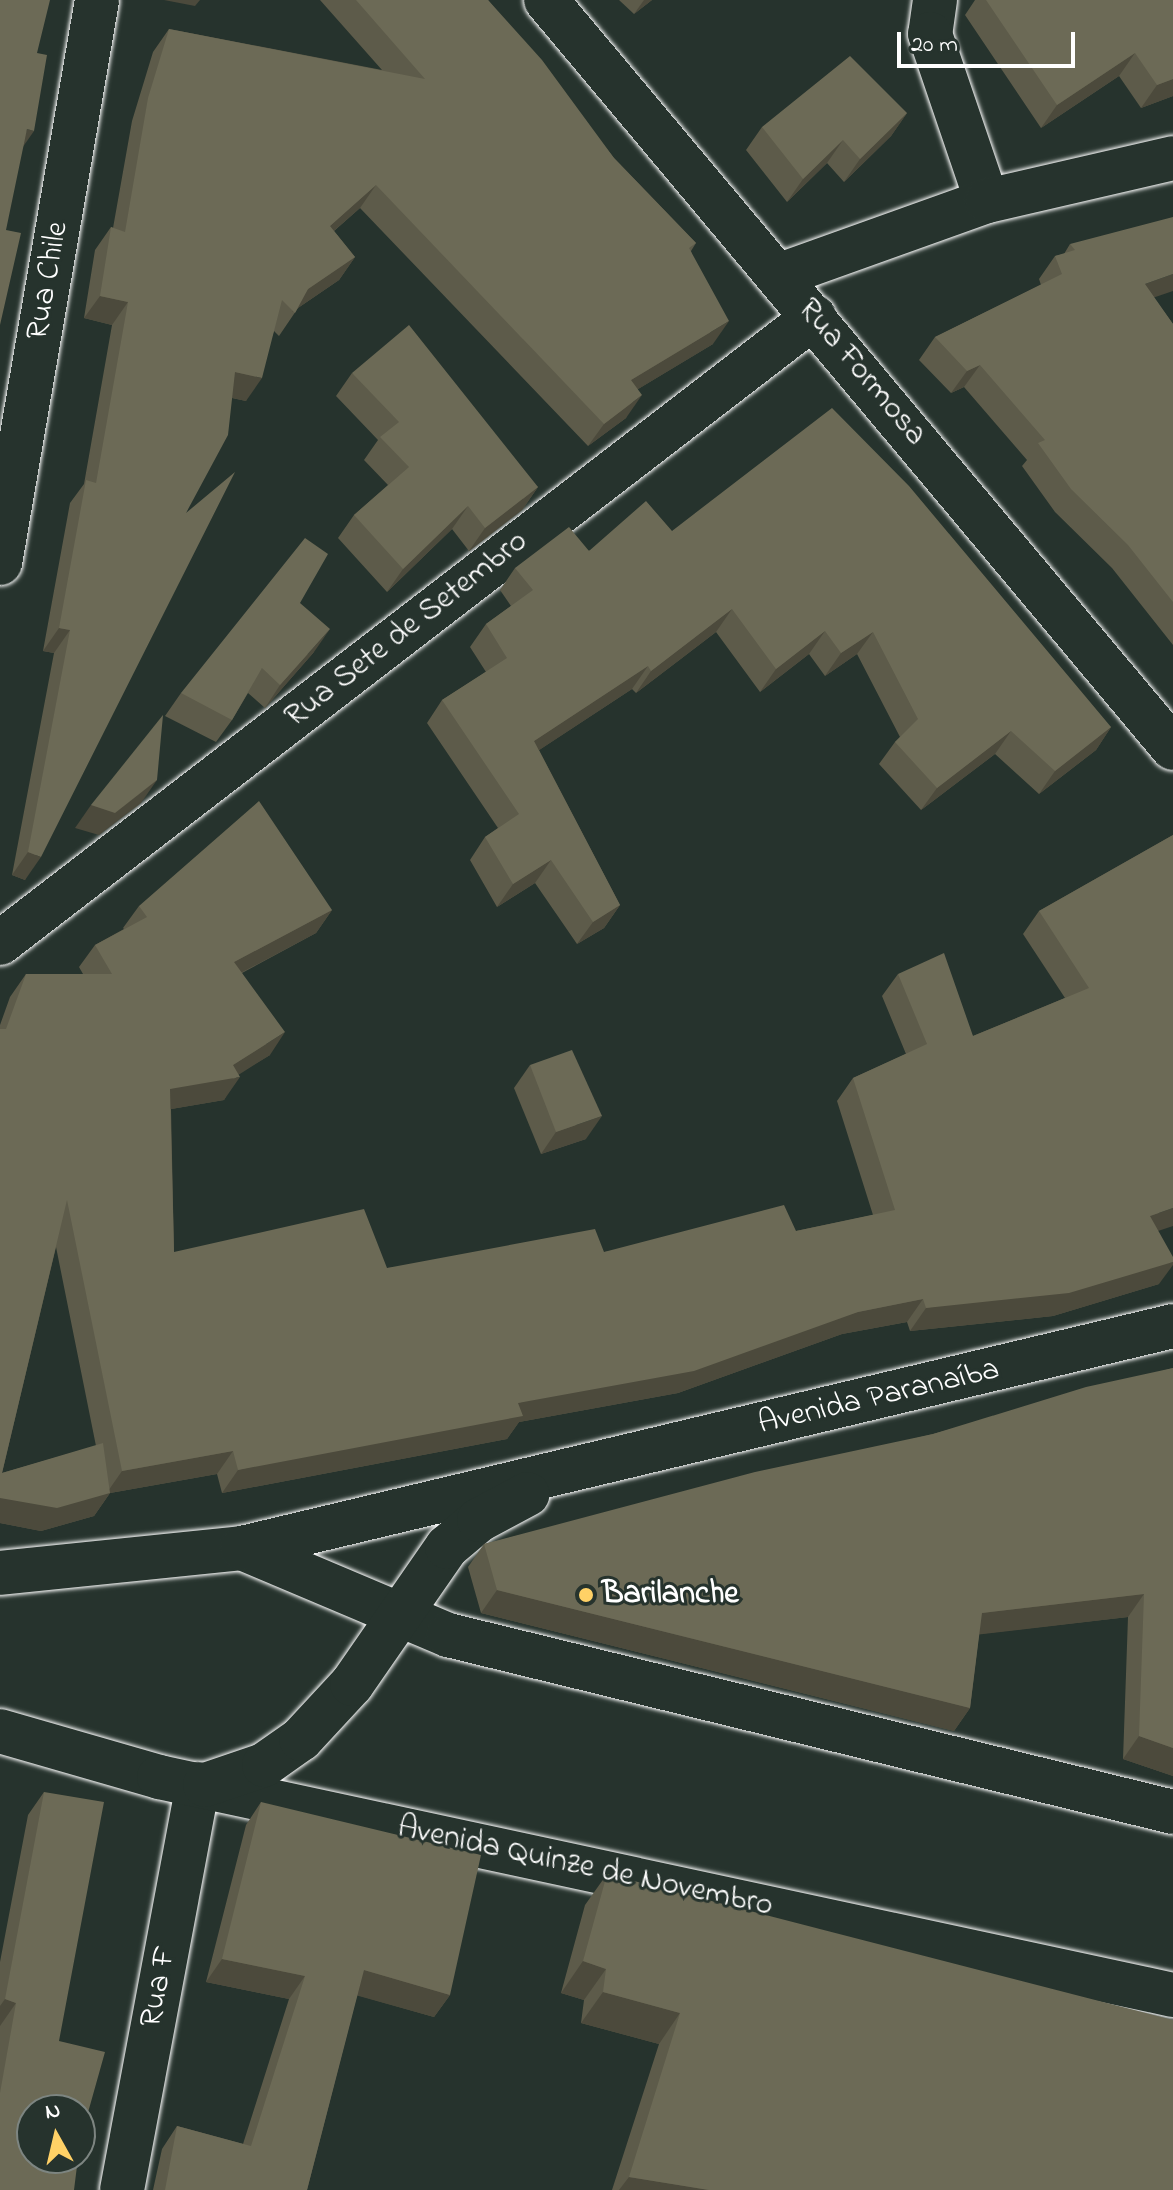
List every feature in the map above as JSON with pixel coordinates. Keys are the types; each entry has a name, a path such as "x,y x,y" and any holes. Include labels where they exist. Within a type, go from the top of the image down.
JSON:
{"street":[{"name":"Rua Chile","path":"0,563 97,0"},
{"name":"Rua Formosa","path":"546,0 780,275 1173,748"},
{"path":"935,0 930,34 987,201"},
{"path":"780,275 987,201 1173,158"},
{"name":"Rua Sete de Setembro","path":"0,943 814,317"},
{"name":"Avenida Paranaíba","path":"583,1465 1173,1326"},
{"path":"0,1573 242,1548 583,1465"},
{"path":"201,1784 264,1765 301,1739 398,1619 447,1547 479,1520 583,1465"},
{"path":"242,1548 398,1619 1173,1812"},
{"name":"Avenida Quinze de Novembro","path":"0,1731 201,1784 1173,1995"},
{"name":"Rua F","path":"122,2190 201,1784"}],"building":[{"path":"0,0 50,0 37,53 47,55 34,131 27,129 6,230 21,233 0,325"},
{"path":"356,0 488,0 542,60 614,158 696,243 689,248 729,321 631,380 642,395 604,424 376,185 330,226 355,257 308,289 295,313 282,300 262,378 235,372 228,435 186,513 235,472 41,857 28,852 70,630 59,628 86,480 96,483 128,302 100,296 111,227 125,232 148,98 169,29 425,79"},
{"path":"986,0 1173,0 1173,79 1157,85 1135,53 1057,105"},
{"path":"850,56 907,113 860,159 843,140 803,179 762,127"},
{"path":"1173,217 1173,274 1145,284 1173,324 1173,602 1128,545 1071,489 1038,443 1045,440 980,365 967,371 935,337 1062,274 1055,256 1075,250 1070,244"},
{"path":"409,325 538,487 485,528 468,506 403,569 354,515 409,467 380,437 399,422 352,373"},
{"path":"832,408 909,486 1111,727 1055,771 1011,731 937,788 895,742 918,719 873,632 841,653 825,631 776,669 732,609 651,671 648,666 534,741 620,905 593,922 551,860 513,884 485,837 519,814 442,700 507,658 486,624 533,590 515,568 569,527 589,551 646,501 672,531"},
{"path":"305,538 328,554 300,603 330,629 280,685 262,668 232,720 181,693"},
{"path":"163,715 157,780 115,813 91,805"},
{"path":"259,801 332,910 234,962 285,1032 233,1065 240,1077 170,1089 174,1252 364,1209 387,1268 595,1229 604,1252 784,1205 796,1231 895,1210 853,1078 927,1044 898,974 944,953 973,1036 1089,988 1039,911 1173,835 1173,1208 1150,1216 1173,1262 1069,1293 926,1308 923,1299 858,1312 694,1371 518,1403 523,1416 238,1470 233,1451 122,1471 67,1200 2,1473 103,1443 110,1493 57,1508 0,1498 0,1029 6,1029 26,974 112,974 95,945 147,917 139,906"},
{"path":"572,1050 602,1116 556,1132 530,1065"},
{"path":"1173,1368 1173,1748 1139,1736 1144,1594 982,1613 970,1708 497,1590 484,1544 755,1472 933,1434 1086,1387"},
{"path":"44,1792 104,1802 59,2041 105,2052 93,2094 16,2094 16,2174 76,2174 74,2190 0,2190 0,2093 16,2003 5,1999"},
{"path":"261,1802 481,1855 450,1995 364,1970 307,2190 165,2190 177,2126 251,2146 305,1976 222,1959"},
{"path":"607,1874 1173,2020 1173,2190 709,2190 629,2177 680,2013 603,1992 606,1969 583,1961"}],"place":[{"name":"Barilanche","path":"586,1595"}]}
